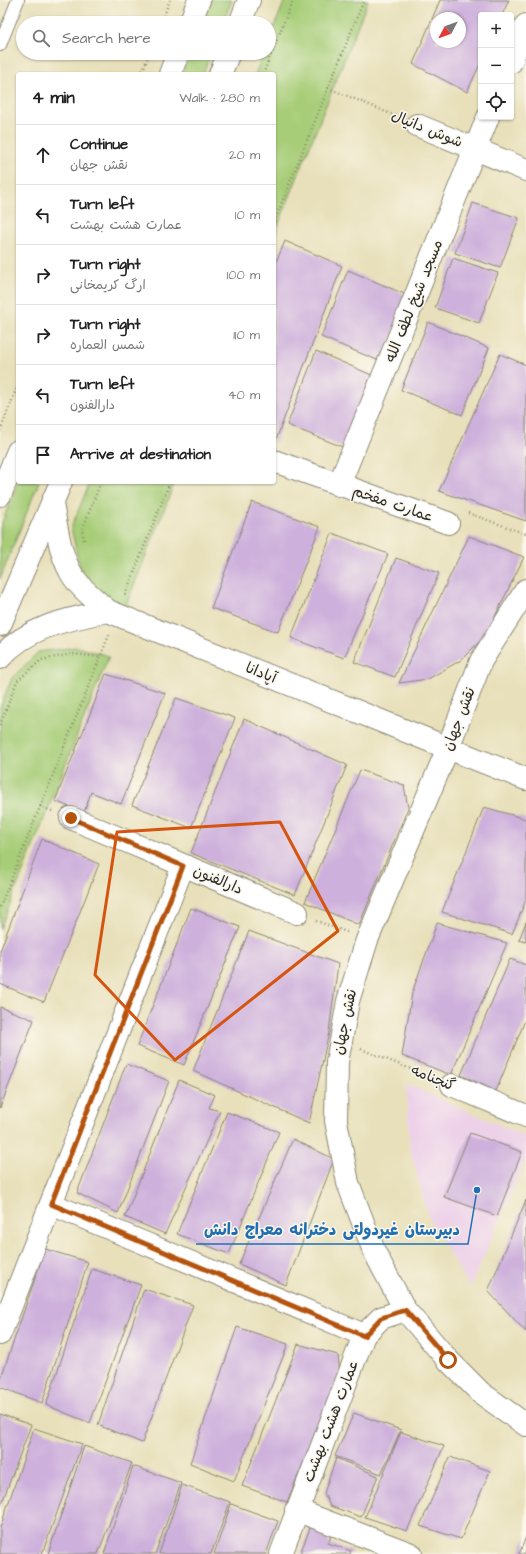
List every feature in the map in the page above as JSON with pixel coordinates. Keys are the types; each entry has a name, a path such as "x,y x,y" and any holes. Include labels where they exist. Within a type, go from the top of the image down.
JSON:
{"street":[{"path":"193,16 199,0"},
{"path":"243,16 249,0"},
{"path":"514,55 526,26"},
{"path":"171,72 175,60"},
{"path":"221,72 225,60"},
{"name":"مسجد شیخ لطف الله","path":"339,485 487,120"},
{"name":"شوش دانیال","path":"417,125 526,170"},
{"path":"0,495 16,456"},
{"name":"عمارت مفخم","path":"276,462 448,524"},
{"path":"0,625 60,484"},
{"path":"52,504 62,550 70,571 83,589 113,613"},
{"name":"نقش جهان","path":"526,590 481,661 448,748 367,940 348,1001 340,1041 337,1062 336,1121 348,1182 374,1251 405,1310 448,1360 481,1393 526,1425"},
{"path":"0,658 8,649 38,629 72,618 113,613"},
{"name":"آپادانا","path":"113,613 526,779"},
{"name":"دارالفنون","path":"71,818 297,914"},
{"path":"0,1334 183,866"},
{"name":"گنجنامه","path":"452,1085 526,1116"},
{"path":"51,1204 364,1336"},
{"name":"عمارت هشت بهشت","path":"281,1554 296,1510 364,1336 381,1318 405,1310"},
{"path":"296,1510 411,1554"}],"lane":[{"path":"0,45 18,0"}],"path":[{"path":"164,16 170,0"},
{"path":"276,42 293,0"},
{"path":"276,217 364,0"},
{"path":"142,72 147,60"},
{"path":"264,72 269,60"},
{"name":"شوش دانیال","path":"328,88 417,125"},
{"path":"0,430 16,390"},
{"path":"85,544 82,530 100,484"},
{"path":"0,907 100,657 113,613 169,484"},
{"name":"عمارت مفخم","path":"448,524 455,508 526,534"},
{"path":"0,725 18,681 41,660 72,654 100,657"},
{"path":"297,914 367,940"},
{"name":"گنجنامه","path":"340,1041 452,1085"}],"highlighted area":[{"path":"280,822 338,931 175,1060 95,975 117,832"}],"shaded area":[{"path":"406,1084 526,1137 526,1159 470,1288 430,1221 410,1149"}],"green space":[{"path":"211,0 232,0 226,16 205,16"},
{"path":"285,0 368,0 276,231 276,72 256,72 261,60 276,60 276,22"},
{"path":"187,60 208,60 204,72 182,72"},
{"path":"17,484 38,484 0,579 0,528"},
{"path":"89,484 174,484 125,608 99,596 80,567 71,528"},
{"path":"77,647 109,656 0,929 0,707 12,678 38,652"}],"building":[{"path":"440,0 509,0 503,12 478,12 478,68 467,92 413,64 430,24 430,48 466,48 466,12 435,12"},
{"path":"473,203 519,218 500,268 455,253"},
{"path":"285,241 342,266 276,440 276,262"},
{"path":"453,258 498,273 479,323 435,308"},
{"path":"348,270 409,296 382,362 321,337"},
{"path":"428,322 489,348 462,415 401,390"},
{"path":"316,351 374,376 348,449 287,425"},
{"path":"500,354 526,365 526,521 439,491"},
{"path":"252,502 320,527 278,632 211,608"},
{"path":"332,533 388,554 344,658 291,638"},
{"path":"469,536 524,557 486,635 461,660 428,679 399,683"},
{"path":"396,558 439,573 395,677 354,662"},
{"path":"106,674 165,693 121,804 91,792 84,813 55,801"},
{"path":"176,698 235,718 191,828 132,805"},
{"path":"244,719 347,765 295,895 191,853"},
{"path":"360,770 404,785 408,808 359,925 305,902"},
{"path":"484,807 526,819 526,900 512,934 442,912"},
{"path":"42,839 99,864 44,1002 0,984 0,951"},
{"path":"191,908 240,927 184,1065 137,1046"},
{"path":"526,922 526,942 519,940"},
{"path":"437,923 507,943 451,1075 402,1056 412,993"},
{"path":"249,931 338,964 329,1032 309,1123 193,1071"},
{"path":"510,959 526,965 526,1018 496,1091 461,1075"},
{"path":"0,1007 34,1020 0,1108"},
{"path":"126,1064 169,1081 118,1213 77,1193"},
{"path":"179,1080 215,1095 209,1108 220,1111 165,1234 125,1217"},
{"path":"227,1112 279,1132 229,1254 177,1234"},
{"path":"470,1133 522,1152 497,1216 444,1197"},
{"path":"293,1139 334,1159 286,1285 239,1264"},
{"path":"526,1200 526,1332 488,1291"},
{"path":"45,1249 88,1262 42,1403 0,1387 0,1381"},
{"path":"92,1269 141,1285 90,1423 46,1405"},
{"path":"144,1289 193,1305 142,1443 98,1425"},
{"path":"237,1327 288,1344 234,1481 190,1463"},
{"path":"298,1344 338,1355 340,1375 287,1502 242,1486"},
{"path":"354,1413 401,1430 381,1474 335,1456"},
{"path":"0,1414 31,1425 0,1508"},
{"path":"34,1428 82,1444 42,1554 0,1554 0,1528"},
{"path":"401,1432 444,1446 407,1531 365,1517"},
{"path":"84,1446 132,1463 98,1554 48,1554"},
{"path":"450,1457 490,1471 461,1539 420,1526"},
{"path":"336,1458 378,1476 361,1517 330,1506 324,1493"},
{"path":"133,1466 181,1483 155,1554 104,1554"},
{"path":"182,1485 230,1502 211,1554 159,1554"},
{"path":"231,1504 278,1521 266,1554 214,1554"},
{"path":"312,1523 334,1530 328,1543 351,1551 350,1554 300,1554"},
{"path":"526,1537 526,1554 519,1554"}],"place":[{"name":"دبیرستان غیردولتی دخترانه معراج دانش","path":"477,1190"}],"route":[{"path":"71,818 183,866 51,1204 364,1336 381,1318 405,1310 448,1360"}]}
